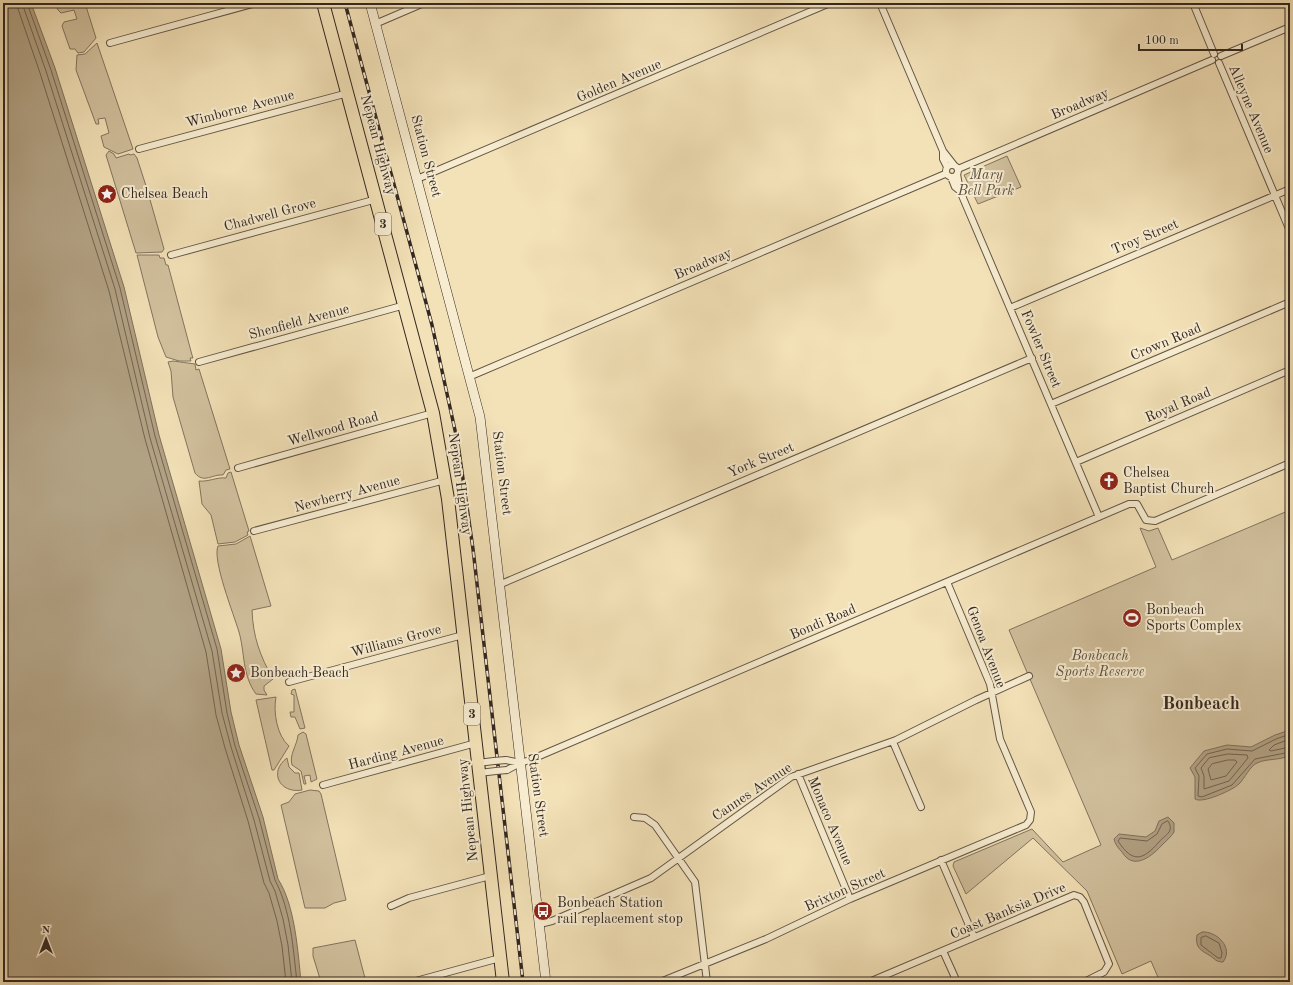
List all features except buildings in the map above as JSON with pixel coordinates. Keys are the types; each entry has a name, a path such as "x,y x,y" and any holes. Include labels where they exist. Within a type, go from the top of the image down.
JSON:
{"highway":[{"name":"Nepean Highway","path":"324,3 433,413 445,480 503,982"}],"street":[{"path":"110,43 256,3"},
{"name":"Station Street","path":"370,3 471,376 485,447 546,982"},
{"path":"376,24 424,3"},
{"name":"Golden Avenue","path":"417,179 830,3"},
{"name":"Fowler Street","path":"880,3 943,150 957,169 960,192"},
{"name":"Alleyne Avenue","path":"1193,3 1214,54"},
{"path":"1221,56 1290,27"},
{"path":"1218,53 1221,56 1222,60 1218,63 1212,60 1212,56 1214,54 1218,53"},
{"name":"Broadway","path":"957,169 1212,60"},
{"name":"Alleyne Avenue","path":"1218,63 1290,231"},
{"name":"Wimborne Avenue","path":"139,149 348,93"},
{"name":"Fowler Street","path":"943,150 943,159 948,173 960,192 1099,517"},
{"path":"948,173 957,169"},
{"path":"948,173 957,169"},
{"name":"Broadway","path":"471,376 948,173"},
{"name":"Troy Street","path":"1010,308 1290,188"},
{"name":"Chadwell Grove","path":"171,255 377,199"},
{"name":"Crown Road","path":"1051,404 1290,302"},
{"name":"Shenfield Avenue","path":"199,362 405,305"},
{"name":"York Street","path":"501,584 1032,358"},
{"name":"Royal Road","path":"1076,462 1290,370"},
{"name":"Wellwood Road","path":"238,468 433,413"},
{"name":"Bondi Road","path":"478,768 494,761 506,760 520,762 530,760 1129,504 1136,504 1144,518 1149,521 1159,519 1290,463"},
{"name":"Newberry Avenue","path":"254,531 445,480"},
{"name":"Genoa Avenue","path":"947,582 987,676 992,692 1000,739 1031,812"},
{"name":"Williams Grove","path":"289,682 464,635"},
{"name":"Cannes Avenue","path":"540,924 552,921 649,879 782,783 798,774 892,742 992,692 1029,676"},
{"path":"892,742 921,806"},
{"name":"Harding Avenue","path":"323,785 476,743"},
{"name":"Bondi Road","path":"478,768 496,771 507,770 520,762"},
{"name":"Monaco Avenue","path":"798,774 850,899"},
{"name":"Brixton Street","path":"660,982 766,939 850,899 1026,825 1030,820 1031,812"},
{"path":"634,817 645,818 654,824 696,884 707,982"},
{"path":"941,860 974,937"},
{"path":"391,906 409,898 490,876"},
{"name":"Coast Banksia Drive","path":"869,982 1069,896 1077,896 1084,902 1109,964 1104,972 1084,982"},
{"path":"943,950 957,982"},
{"path":"412,982 430,980 500,958"}],"green space":[{"path":"55,3 85,3 96,38 84,52 78,53 75,49 70,49 62,26 64,22 77,19 74,10 61,13"},
{"path":"97,43 133,149 118,154 104,147 101,136 109,133 105,118 98,119 99,124 96,124 76,70 77,55 85,54"},
{"path":"109,151 114,154 116,158 134,154 137,158 164,249 162,252 136,253 106,155"},
{"name":"Mary Bell Park","path":"1007,156 1021,187 978,204 964,175"},
{"path":"137,255 159,255 160,258 164,258 166,265 168,265 193,358 190,358 191,361 179,361 166,357 158,337"},
{"path":"173,361 195,364 196,370 199,369 230,469 226,470 223,475 202,478 195,473 173,397 171,371 168,362"},
{"path":"231,472 249,531 247,532 248,535 235,542 218,544 211,515 202,504 199,481 226,478 228,473"},
{"name":"Bonbeach Sports Reserve","path":"1290,510 1290,982 1160,982 1151,961 1122,974 1087,891 1033,838 966,894 953,866 954,862 1032,829 1063,862 1101,845 1009,630 1156,567 1140,528 1149,531 1158,528 1172,560"},
{"path":"250,536 271,606 252,610 258,646 273,679 264,686 264,690 267,695 256,694 248,679 239,632 218,563 218,546 236,544"},
{"path":"295,689 305,728 300,729 295,717 291,717 290,712 294,712 294,695 291,694 292,690"},
{"path":"276,697 275,710 277,723 281,736 289,746 274,770 272,770 256,700"},
{"path":"303,732 306,734 317,779 311,782 310,775 304,776 306,784 304,784 301,771 292,765 291,761 298,735"},
{"path":"287,758 289,767 295,773 299,773 302,790 288,789 279,781 278,769"},
{"path":"310,790 319,791 321,794 346,900 334,903 325,908 305,908 281,805 289,802 295,794"},
{"path":"355,940 366,982 321,982 313,956 313,948"}],"water":[{"path":"3,3 31,3 55,68 124,287 159,435 221,649 231,712 239,745 263,817 278,879 284,890 292,915 297,943 301,982 3,982"},
{"path":"1290,730 1290,755 1257,763 1239,784 1231,790 1204,800 1195,799 1195,777 1190,768 1204,751 1227,745 1251,747 1275,735"},
{"path":"1168,817 1174,823 1174,832 1149,857 1143,860 1132,861 1127,858 1116,844 1114,839 1119,834 1146,837 1155,831 1159,821"},
{"path":"1202,932 1213,934 1222,941 1226,951 1226,957 1223,962 1216,960 1199,948 1197,935"}],"railway":[{"path":"345,3 432,325 458,444 473,549 523,982"}],"place":[{"name":"Chelsea Beach","path":"107,194"},
{"name":"Chelsea Baptist Church","path":"1109,481"},
{"name":"Bonbeach Sports Complex","path":"1132,618"},
{"name":"Bonbeach Beach","path":"236,673"},
{"name":"Bonbeach Station rail replacement stop","path":"543,911"}],"district":[{"name":"Bonbeach","path":"1201,704"}]}
